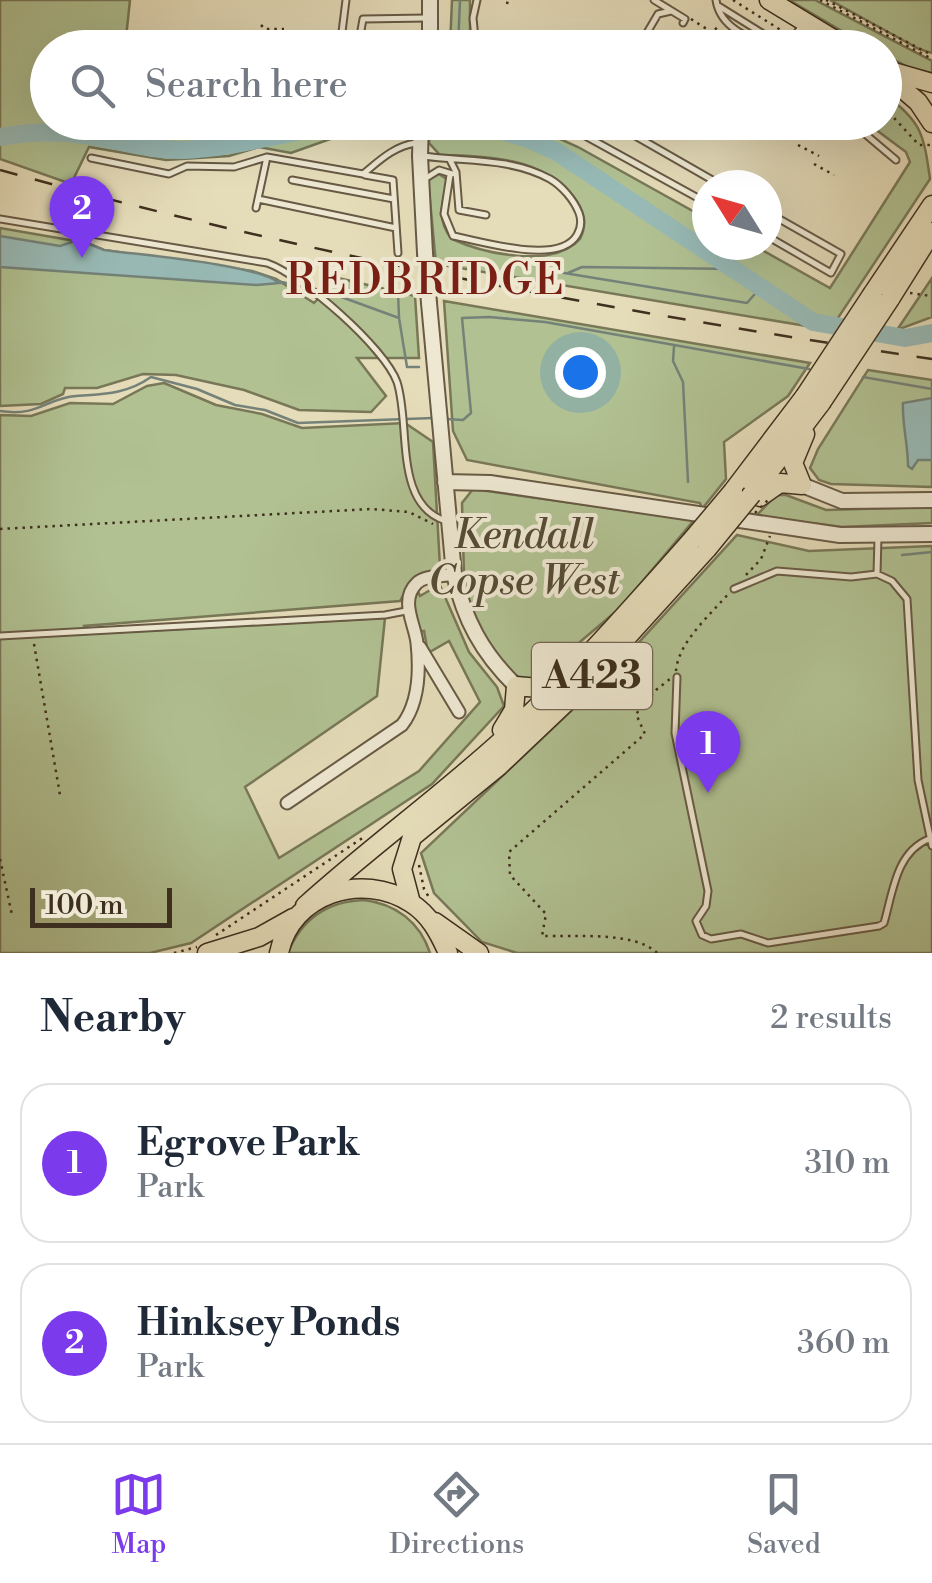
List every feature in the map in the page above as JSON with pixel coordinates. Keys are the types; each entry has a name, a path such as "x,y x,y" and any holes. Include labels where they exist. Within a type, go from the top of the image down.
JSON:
{"main road":[{"path":"769,0 812,30"},
{"path":"902,76 932,83"},
{"path":"902,87 918,102 932,124"},
{"name":"A423","path":"882,296 929,209 932,194"},
{"name":"A423","path":"299,912 477,762 699,545 726,526 756,495 813,399 882,296 932,232"},
{"path":"756,495 780,483 802,485 793,463 813,399"},
{"name":"A423","path":"422,906 402,869 406,850 419,829 498,766 578,692 699,545 733,491 813,399"},
{"path":"477,762 510,720 516,686 539,688 586,657"},
{"path":"436,818 415,848 413,876 449,944"},
{"path":"206,953 258,937 345,890 368,888 384,890 422,906 449,944 479,953"},
{"path":"279,953 299,912"}],"street":[{"path":"430,0 430,30"},
{"path":"420,140 425,254 454,574 468,624 485,652 516,686"},
{"path":"444,482 490,483 840,535 932,534"},
{"path":"802,485 842,501 932,500"},
{"path":"454,574 426,578 416,584 410,593 408,610 417,641 459,712"},
{"path":"287,803 402,725 416,696 417,641"}],"lane":[{"path":"342,30 346,0"},
{"path":"474,30 477,0"},
{"path":"654,0 684,21"},
{"path":"716,2 722,20 738,30"},
{"path":"716,2 759,30"},
{"path":"649,30 658,14 671,10"},
{"path":"360,30 362,19 430,18"},
{"path":"798,30 804,21"},
{"path":"363,174 402,146 417,140"},
{"path":"421,140 450,160 504,163 550,179 566,192 579,214 579,232 574,240 550,252 453,236 444,214 453,173"},
{"path":"593,140 692,195"},
{"path":"642,140 695,170"},
{"path":"872,140 896,160"},
{"path":"256,208 266,157"},
{"path":"91,158 169,174 187,166 234,167 266,157 393,180 398,253"},
{"path":"450,160 460,210 486,215"},
{"path":"421,184 431,172 453,173"},
{"path":"292,180 394,199"},
{"path":"258,200 396,228"},
{"path":"0,219 282,268 312,289 376,349 398,384 411,476 420,504 428,513 449,523"},
{"path":"782,221 841,254 830,273 782,245"},
{"path":"878,536 878,574"},
{"path":"677,676 676,732 708,891 706,906 696,921 702,936 711,939 741,934 768,943 884,923 895,877 916,845 931,843 918,780 907,599 892,581 878,574 777,571 734,589"},
{"path":"0,636 385,615 408,610"}],"path":[{"path":"733,0 780,30"},
{"path":"820,0 879,30"},
{"path":"826,0 882,30"},
{"path":"684,21 690,18 709,30"},
{"path":"716,30 722,20"},
{"path":"261,25 266,29 284,29"},
{"path":"902,41 932,57"},
{"path":"902,42 932,57"},
{"path":"902,127 919,145 932,146"},
{"path":"798,145 819,156"},
{"path":"814,164 834,175"},
{"path":"910,293 932,296"},
{"path":"0,529 371,509 399,510 426,523 449,523"},
{"path":"657,953 626,939 542,936 546,914 510,875 509,852 645,734 636,714 656,690 677,676 676,663 693,634 762,559 774,525"},
{"path":"36,634 34,642 60,795"},
{"path":"247,914 367,835"},
{"path":"421,852 422,906"},
{"path":"0,858 12,916"}],"green space":[{"path":"0,0 130,0 127,30 30,30 30,140 327,140 291,153 259,147 229,156 166,160 89,147 71,184 0,159"},
{"path":"452,0 470,0 470,30 451,30"},
{"path":"789,0 815,0 873,30 840,30"},
{"path":"830,0 932,0 932,53 902,40 902,30 884,30"},
{"path":"902,45 932,61 932,74 902,64"},
{"path":"902,109 919,131 930,179 830,330 436,264 428,179 439,174 448,180 442,203 447,232 452,239 482,250 518,256 553,254 580,239 584,217 573,196 545,173 512,161 440,155 429,140 563,140 692,211 692,260 780,260 830,288 910,162 906,152 890,140 902,140"},
{"path":"0,228 75,241 80,247 87,243 104,250 252,271 276,279 314,303 338,278 415,296 419,358 357,358 386,396 371,412 299,410 244,390 176,375 143,374 97,388 65,388 63,394 41,404 0,406"},
{"path":"932,278 932,317 897,330"},
{"path":"444,301 810,363 788,396 724,442 726,479 702,509 700,503 467,460 453,431"},
{"path":"868,370 932,380 932,487 831,484 819,480 810,468"},
{"path":"164,383 216,405 262,414 302,428 405,423 433,442 440,567 412,580 400,601 84,626 86,634 385,618 377,696 245,787 279,858 419,771 480,702 449,641 428,653 424,631 417,632 412,606 418,591 420,596 432,589 428,584 439,583 469,652 497,687 504,706 432,784 191,943 150,953 0,953 0,415 31,416 70,403 113,404 147,386"},
{"name":"Kendall Copse West","path":"473,489 694,520 620,608 535,680 518,679 490,650 469,602 464,575 462,503"},
{"path":"776,495 826,510 932,507 932,523 842,527 756,516"},
{"path":"737,535 809,551 932,546 932,953 517,953 482,942 434,893 421,853 608,676"},
{"path":"364,900 405,916 420,932 430,953 288,953 300,931 317,914 339,904"}],"water":[{"path":"0,236 60,246 75,241 80,247 87,243 104,250 247,271 279,283 257,285 0,267"},
{"path":"932,398 932,460 918,460 912,469 908,466 903,403"}],"waterway":[{"path":"459,30 460,0"},
{"path":"0,137 30,133"},
{"path":"111,140 184,150 255,140"},
{"path":"195,149 200,140"},
{"path":"530,140 557,152 813,322 905,338 932,333"},
{"path":"568,273 582,267 735,269"},
{"path":"552,271 747,303 761,287"},
{"path":"277,281 300,286"},
{"path":"325,291 399,318 407,367 419,367"},
{"path":"398,293 399,317"},
{"path":"446,419 463,420 471,413 462,318 545,322 809,369"},
{"path":"674,347 673,361 683,382 688,482"},
{"path":"0,411 24,411 66,397 115,392 151,377 298,423 433,418"},
{"path":"863,377 932,389"},
{"path":"902,555 932,552"}],"railway":[{"path":"0,170 231,229 463,279 932,359"}],"place":[{"name":"Hinksey Ponds","path":"82,258"},
{"name":"Egrove Park","path":"708,793"}],"district":[{"name":"REDBRIDGE","path":"426,281"}]}
